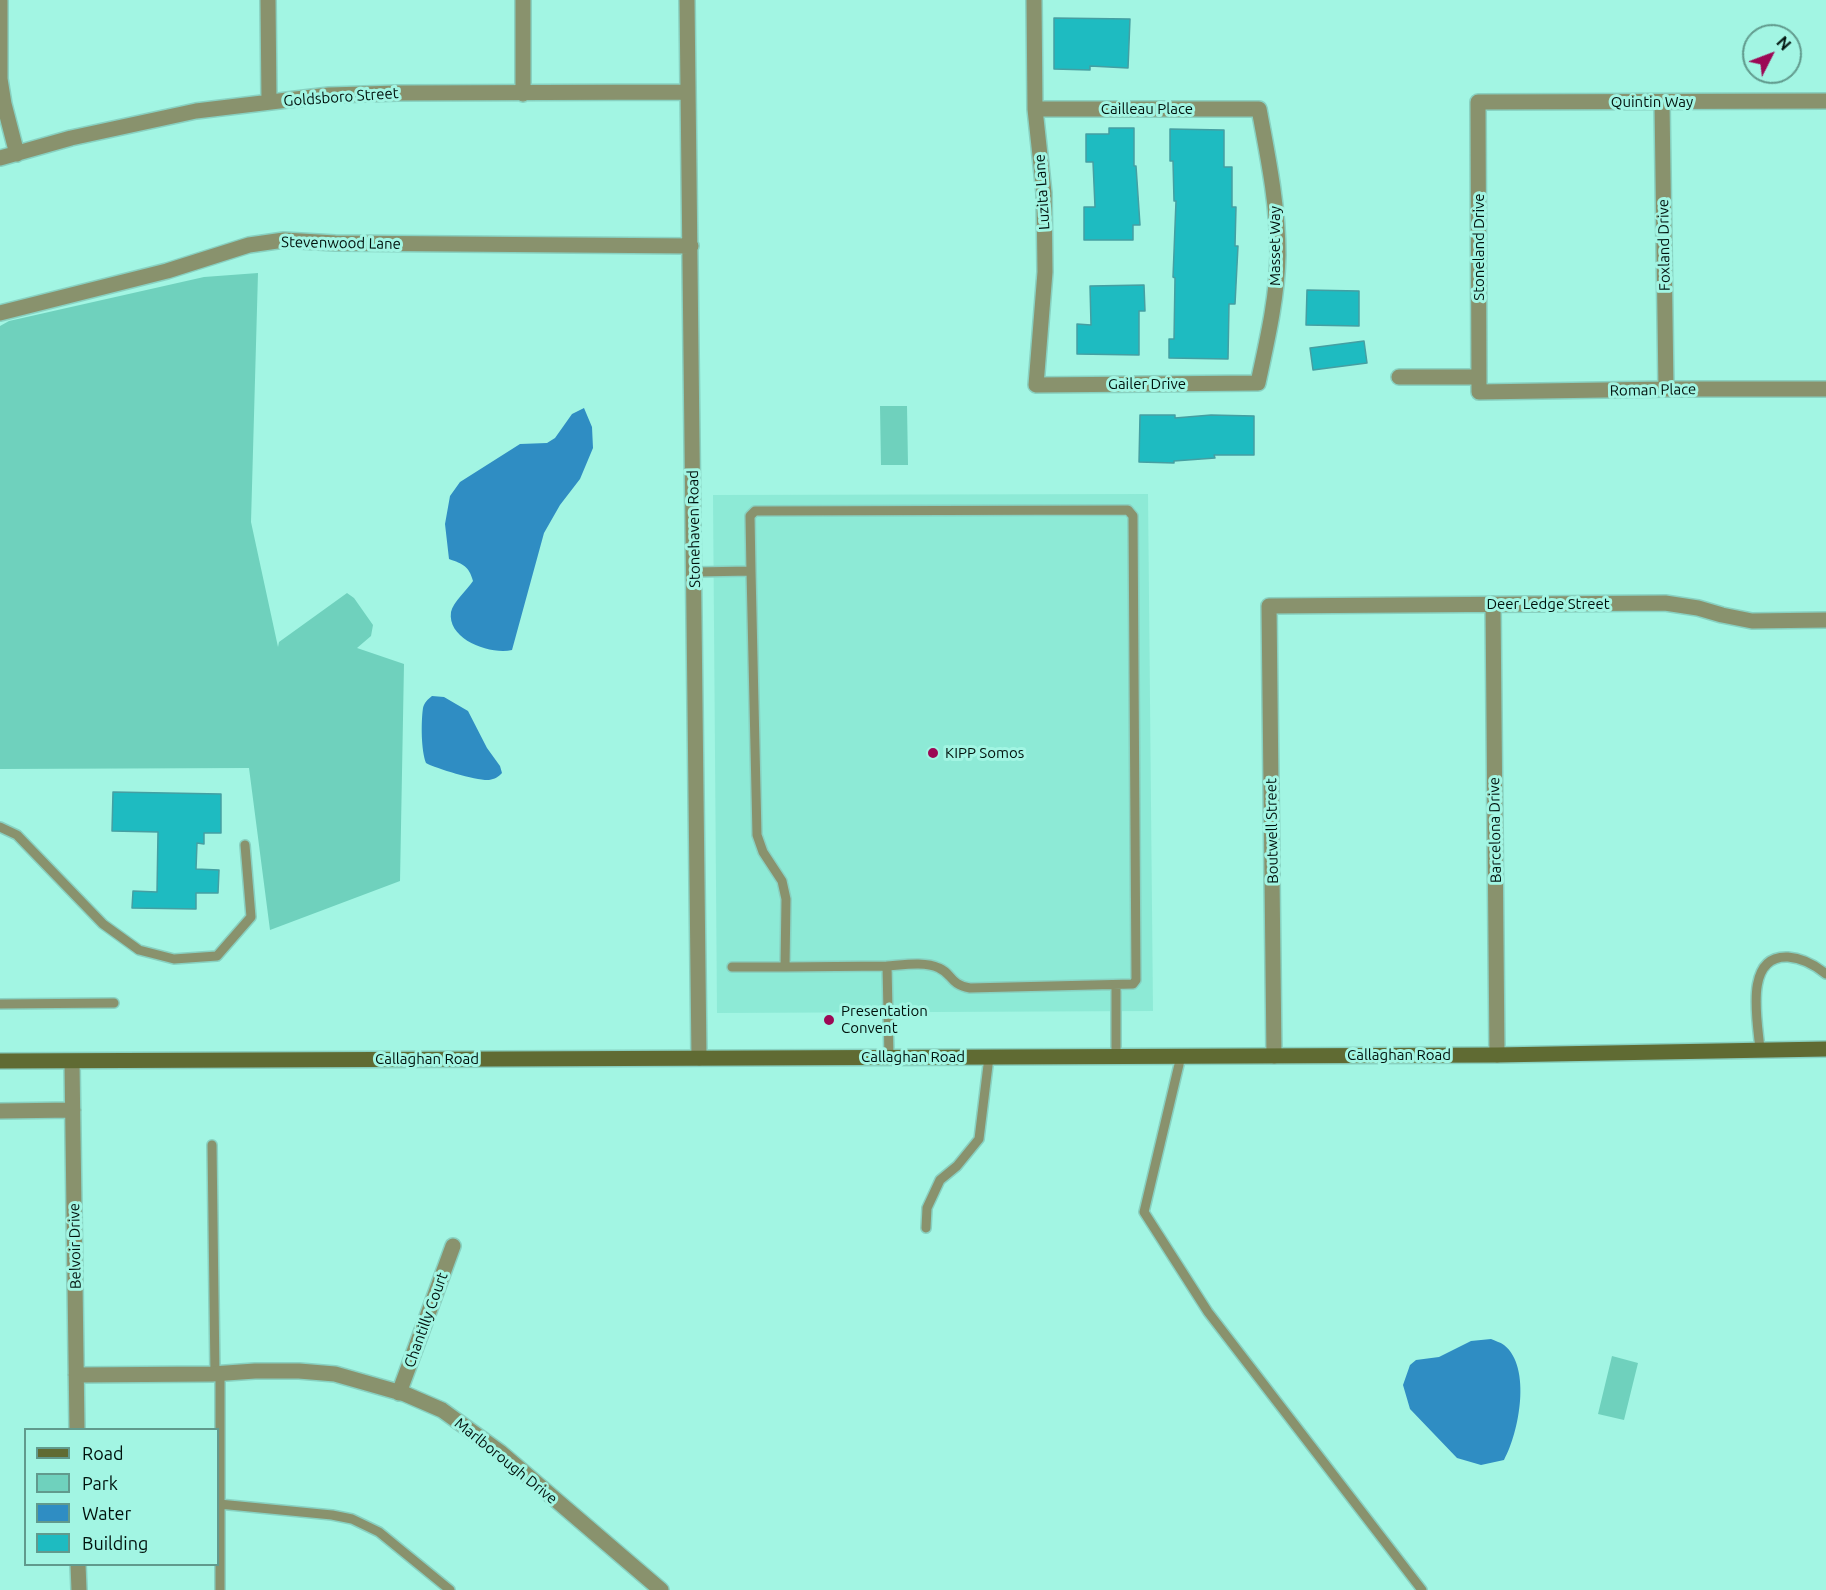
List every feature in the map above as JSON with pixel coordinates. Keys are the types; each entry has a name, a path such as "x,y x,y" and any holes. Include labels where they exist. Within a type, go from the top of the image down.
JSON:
{"main road":[{"name":"Callaghan Road","path":"0,1061 1497,1055 1826,1049"}],"street":[{"path":"268,0 269,102"},
{"path":"523,0 523,94"},
{"name":"Stonehaven Road","path":"687,0 699,1058"},
{"name":"Luzita Lane","path":"1034,0 1035,109 1044,193 1045,272 1036,385"},
{"path":"0,1 0,79 17,153"},
{"name":"Goldsboro Street","path":"0,158 71,138 196,111 329,95 688,92"},
{"name":"Quintin Way","path":"1478,102 1826,101"},
{"name":"Stoneland Drive","path":"1478,102 1479,384"},
{"name":"Foxland Drive","path":"1662,102 1666,389"},
{"name":"Cailleau Place","path":"1035,109 1258,109"},
{"name":"Masset Way","path":"1258,109 1275,200 1278,256 1274,308 1258,383"},
{"name":"Stevenwood Lane","path":"0,313 167,272 249,245 284,240 335,243 691,246"},
{"name":"Roman Place","path":"1399,376 1479,384 1666,389 1826,389"},
{"name":"Gailer Drive","path":"1036,385 1258,383"},
{"name":"Deer Ledge Street","path":"1269,606 1665,603 1752,621 1826,620"},
{"name":"Barcelona Drive","path":"1493,604 1497,1055"},
{"name":"Boutwell Street","path":"1269,606 1274,1056"},
{"name":"Belvoir Drive","path":"72,1062 77,1428"},
{"path":"0,1111 73,1110"},
{"name":"Chantilly Court","path":"399,1393 453,1246"},
{"name":"Marlborough Drive","path":"76,1375 317,1372 357,1380 399,1393 442,1410 500,1452 661,1590"},
{"path":"78,1566 79,1590"}],"lane":[{"path":"732,967 785,967 887,966 927,965 940,968 958,986 970,988 1133,984 1136,980 1133,516 1128,510 755,511 750,516 757,835 763,852 782,881 786,899 785,967"},
{"path":"695,572 751,571"},
{"path":"0,827 17,835 103,924 139,950 174,959 217,956 251,917 245,845"},
{"path":"1760,1050 1756,990 1760,972 1768,962 1782,957 1795,958 1810,963 1826,974"},
{"path":"887,966 889,1057"},
{"path":"1116,985 1116,1056"},
{"path":"0,1004 114,1003"},
{"path":"1181,1056 1144,1212 1208,1312 1422,1590"},
{"path":"926,1228 927,1208 940,1180 957,1166 979,1140 989,1057"},
{"path":"212,1145 218,1428"},
{"path":"220,1590 219,1504 352,1519 379,1532 450,1590"}],"shaded area":[{"name":"KIPP Somos","path":"1148,494 1153,1011 717,1013 713,495"}],"green space":[{"path":"258,273 251,522 278,647 279,642 347,593 354,598 373,625 371,636 357,648 404,664 400,881 270,930 249,768 0,769 0,326 9,321 204,277"},
{"path":"880,406 907,406 908,465 881,465"},
{"path":"1612,1356 1638,1363 1624,1420 1598,1414"}],"water":[{"path":"584,408 592,427 593,448 580,479 560,505 544,533 512,650 482,648 463,638 452,622 452,608 473,581 465,566 449,559 445,524 450,496 460,482 520,444 547,443 555,438 572,414"},
{"path":"432,696 444,697 468,711 487,748 500,766 502,773 499,776 489,780 476,779 426,763 422,744 422,714 424,704"},
{"path":"1491,1339 1504,1345 1513,1355 1518,1368 1520,1401 1514,1434 1504,1460 1481,1465 1457,1458 1410,1409 1403,1385 1410,1365 1416,1360 1439,1357 1471,1341"}],"building":[{"path":"1054,18 1130,19 1128,68 1090,66 1090,70 1054,69"},
{"path":"1109,128 1134,128 1134,166 1136,166 1140,225 1133,225 1133,240 1084,240 1084,207 1095,207 1093,162 1086,162 1086,134 1109,134"},
{"path":"1170,129 1224,130 1224,167 1232,167 1232,207 1236,207 1235,246 1238,246 1235,304 1229,304 1228,359 1169,358 1169,339 1174,339 1175,278 1173,277 1176,201 1174,201 1173,161 1170,161"},
{"path":"1144,285 1145,311 1139,311 1139,355 1077,354 1077,324 1091,325 1090,286"},
{"path":"1307,290 1359,291 1359,326 1306,325"},
{"path":"1364,341 1367,363 1313,370 1310,348"},
{"path":"1140,415 1175,415 1175,418 1211,415 1254,416 1254,455 1214,455 1215,458 1174,461 1174,463 1139,462"},
{"path":"113,792 221,794 221,833 204,833 204,844 197,843 196,869 219,870 218,893 196,893 196,909 132,908 133,891 157,892 158,832 112,831"}],"place":[{"name":"KIPP Somos","path":"933,753"},
{"name":"Presentation Convent","path":"829,1020"}]}
